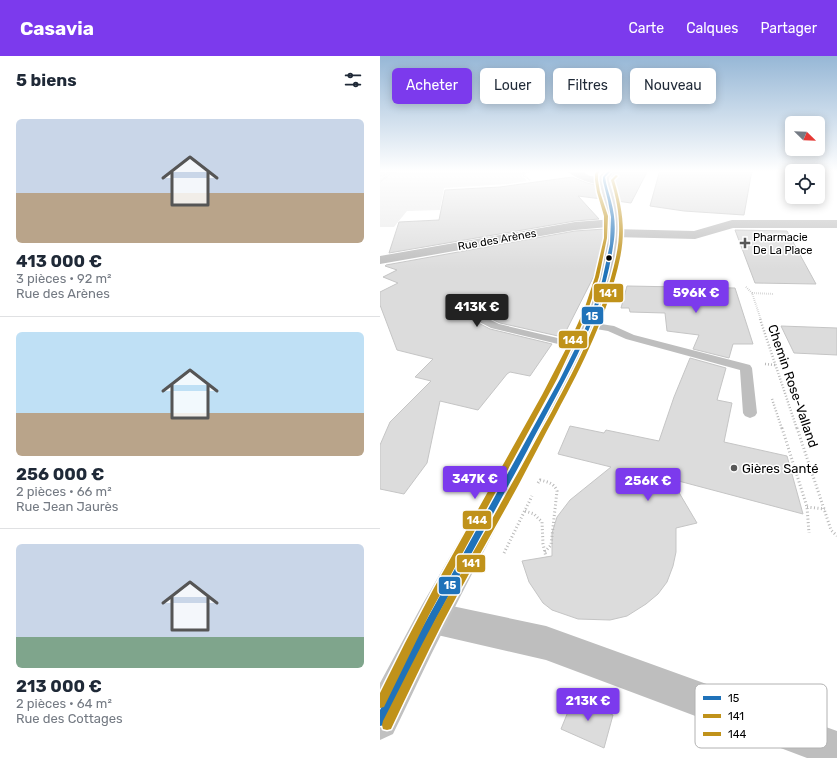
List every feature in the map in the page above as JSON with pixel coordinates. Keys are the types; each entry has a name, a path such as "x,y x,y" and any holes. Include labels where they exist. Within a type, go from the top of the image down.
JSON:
{"main road":[{"path":"380,721 433,618 508,480 584,335 610,258 614,226 611,203"}],"street":[{"name":"Rue des Arènes","path":"380,260 575,226 614,226 695,235 732,224 837,224"},
{"path":"433,618 546,643 695,698"},
{"path":"827,746 837,750"}],"lane":[{"path":"466,311 495,326 584,335 610,328 630,337 746,368 750,412"}],"path":[{"name":"Chemin Rose-Valland","path":"746,287 752,293 831,530 837,536"},
{"path":"752,293 774,294"},
{"path":"770,394 807,507 809,533"},
{"path":"537,486 540,480 552,483 556,486 557,490 551,545 544,553"},
{"path":"504,553 534,493"},
{"path":"807,507 825,509"},
{"path":"525,511 534,514 542,522 544,553 546,557"}],"shaded area":[{"path":"380,203 441,203 440,210 407,211 394,227 380,227"}],"building":[{"path":"442,203 584,203 599,219 575,221 389,253 399,222 439,220"},
{"path":"651,203 746,203 744,215 684,211 650,206"},
{"path":"605,229 602,255 597,270 564,335 560,334 558,336 500,323 467,307 461,308 461,314 490,329 552,344 530,376 510,372 478,410 440,401 427,463 404,494 380,489 380,445 390,422 431,381 415,377 433,359 397,350 380,305 380,292 398,283 383,277 397,270 385,266 575,231"},
{"path":"735,230 787,231 816,284 755,283"},
{"path":"627,286 735,288 753,344 733,344 729,358 693,349 699,335 667,331 665,313 630,312 629,308 621,308"},
{"path":"781,326 837,328 837,355 794,353"},
{"path":"690,358 726,368 717,400 732,403 724,442 787,456 803,514 671,479 697,523 676,528 676,552 673,566 667,582 658,594 646,604 627,616 610,620 578,619 552,610 543,603 529,582 522,561 552,556 552,533 557,517 570,500 611,467 558,454 570,426 604,433 606,430 659,441 674,397"},
{"path":"574,697 613,715 604,748 561,729"}],"transit line":[{"name":"144","path":"380,703 426,612 507,466 571,345 586,310 597,277 603,251 606,216 602,203"},
{"name":"15","path":"380,721 433,616 563,379 586,331 604,281 610,255 613,234 613,217 610,203"},
{"name":"141","path":"387,725 440,619 557,406 593,334 612,283 618,257 621,236 621,218 618,203"}],"place":[{"name":"Pharmacie De La Place","path":"745,243"},
{"name":"Gières Santé","path":"734,468"}]}
